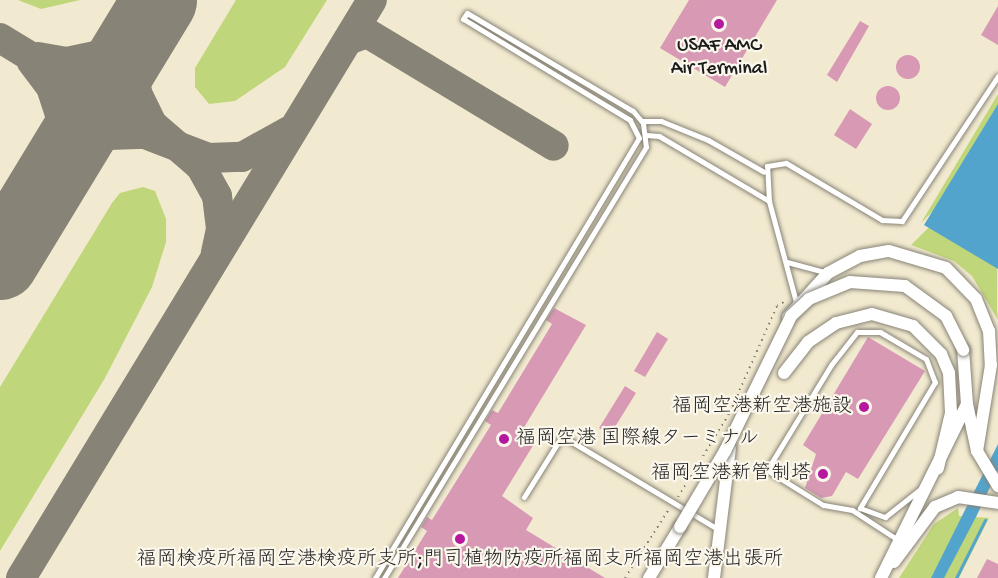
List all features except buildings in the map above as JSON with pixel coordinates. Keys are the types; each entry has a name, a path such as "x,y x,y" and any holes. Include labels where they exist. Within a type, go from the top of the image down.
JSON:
{"street":[{"path":"714,578 729,450 796,302 828,273 860,256 890,251 946,268 961,279 986,316 994,378 977,451"},
{"path":"649,578 725,451 791,316 808,299 850,282 905,286 946,316 963,351 967,404 977,451 998,486"},
{"path":"784,373 808,342 836,323 872,314 913,326 941,354 949,373 951,413 938,468"},
{"path":"881,577 938,468 967,404"},
{"path":"881,577 935,507 958,497 998,502"}],"lane":[{"path":"375,578 639,138 630,120 463,19 467,13 642,121 661,121 708,140 764,172"},
{"path":"796,302 769,201 764,172 771,162 786,163 882,220 902,221 998,76"},
{"path":"384,578 646,147 646,135 642,121"},
{"path":"646,135 659,136 769,201"},
{"path":"787,262 828,273"},
{"path":"899,541 852,510 823,506 768,470 831,365 857,332 880,332 926,359 935,382 860,508 885,517 930,483"},
{"path":"524,496 562,436 719,530"}],"green space":[{"path":"18,0 80,0 41,9"},
{"path":"236,0 327,0 285,67 235,101 209,104 195,87 195,68"},
{"path":"998,94 998,320 972,276 954,261 911,245 972,185 972,172 921,223"},
{"path":"143,187 155,191 166,219 166,242 152,287 105,378 0,551 0,387 112,203 120,193"},
{"path":"958,508 959,516 989,518 959,578 899,578 934,524"}],"water":[{"path":"998,104 998,269 924,225"},
{"path":"998,444 998,470 977,515 944,578 931,578"}],"waterway":[{"path":"956,578 985,520"}],"taxiway":[{"path":"21,578 372,0"},
{"path":"142,28 134,60 137,93 152,124 177,146 208,158 242,157 289,131"},
{"path":"38,57 67,62 101,55 142,28"},
{"path":"348,40 367,33 554,146"},
{"path":"0,38 156,133"},
{"path":"32,62 51,87 62,121 54,173"},
{"path":"54,173 79,149 109,135 145,134 177,146 201,167 217,196 221,229 216,253"}],"runway":[{"path":"0,262 159,0"}],"place":[{"name":"USAF AMC Air Terminal","path":"719,24"},
{"name":"福岡空港新空港施設","path":"864,407"},
{"name":"福岡空港 国際線ターミナル","path":"504,439"},
{"name":"福岡空港新管制塔","path":"823,474"},
{"name":"福岡検疫所福岡空港検疫所支所;門司植物防疫所福岡支所福岡空港出張所","path":"460,539"}]}
